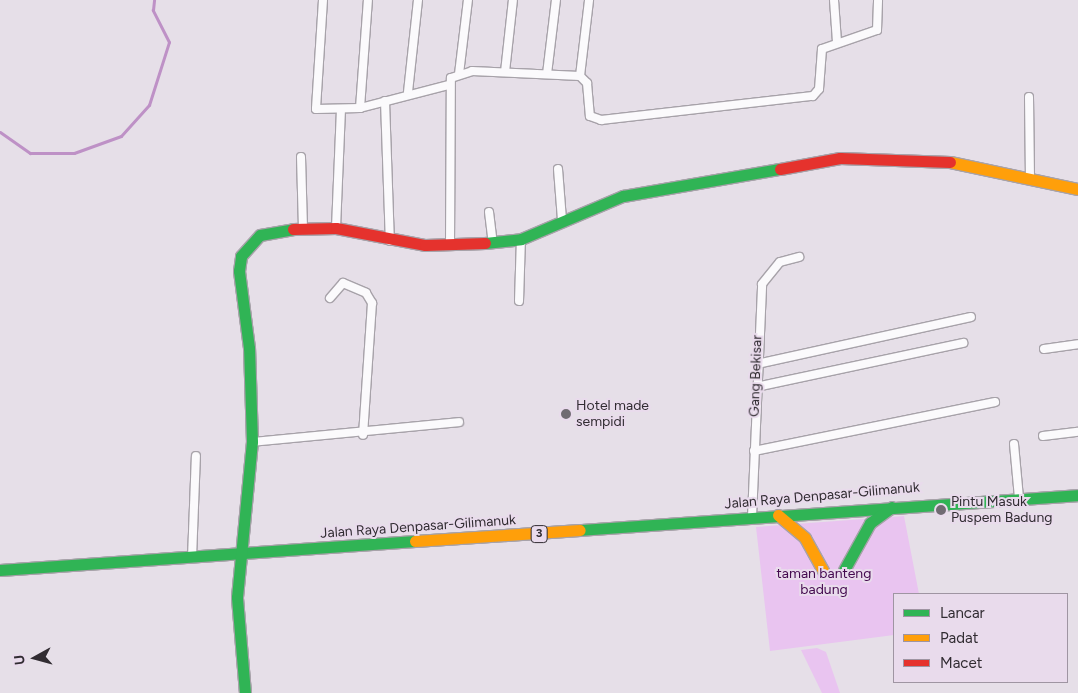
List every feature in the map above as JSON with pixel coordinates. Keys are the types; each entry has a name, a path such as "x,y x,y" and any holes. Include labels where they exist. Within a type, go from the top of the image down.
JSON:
{"main road":[{"path":"246,693 237,597 252,442 241,256 260,235 304,227 336,228 390,241 450,246 493,243 521,239 562,220 623,196 674,184 840,158 932,158 1078,189"},
{"name":"Jalan Raya Denpasar-Gilimanuk","path":"0,570 192,558 897,505 1078,495"},
{"path":"844,570 870,523 897,505"},
{"path":"778,515 805,538 823,571"}],"street":[{"path":"323,0 315,104 319,111 360,108 408,92 448,85 459,74 468,0"},
{"path":"360,108 368,0"},
{"path":"408,92 418,0"},
{"path":"505,72 512,0"},
{"path":"547,74 556,0"},
{"path":"589,0 584,80 590,116 601,120 813,96 819,89 819,54 837,42 877,30 878,0"},
{"path":"834,0 837,42"},
{"path":"459,74 505,72 547,74 584,80"},
{"path":"448,85 450,246"},
{"path":"1029,98 1030,180"},
{"path":"385,101 390,241"},
{"path":"336,228 341,110"},
{"path":"301,157 304,227"},
{"path":"558,169 562,220"},
{"path":"489,212 493,243"},
{"path":"519,301 521,239"},
{"name":"Gang Bekisar","path":"752,517 756,387 762,284 780,262 799,257"},
{"path":"330,298 343,283 366,293 372,303 363,435"},
{"path":"757,364 971,317"},
{"path":"756,387 963,342"},
{"path":"1044,349 1078,344"},
{"path":"754,451 995,402"},
{"path":"252,442 363,435 459,422"},
{"path":"1043,436 1078,432"},
{"path":"1014,444 1019,498"},
{"path":"192,558 196,456"}],"green space":[{"name":"taman banteng badung","path":"904,516 919,593 893,593 893,635 770,651 756,527"},
{"path":"817,648 826,652 840,693 822,693 801,650"}],"waterway":[{"path":"0,132 30,153 74,153 121,136 149,105 169,42 153,10 154,0"}],"traffic: fast":[{"path":"485,243 521,239 623,196 780,169"},
{"path":"245,693 237,597 252,442 249,348 239,271 241,256 260,235 293,229"},
{"path":"580,530 1078,495"},
{"path":"844,570 870,523 892,507"},
{"path":"0,570 415,541"}],"traffic: slow":[{"path":"950,162 1078,189"},
{"path":"778,515 805,538 823,571"},
{"path":"415,541 580,530"}],"traffic: jam":[{"path":"780,169 840,158 950,162"},
{"path":"293,229 336,228 425,245 485,243"}],"place":[{"name":"Hotel made sempidi","path":"566,414"},
{"name":"Pintu Masuk Puspem Badung","path":"941,510"}]}
